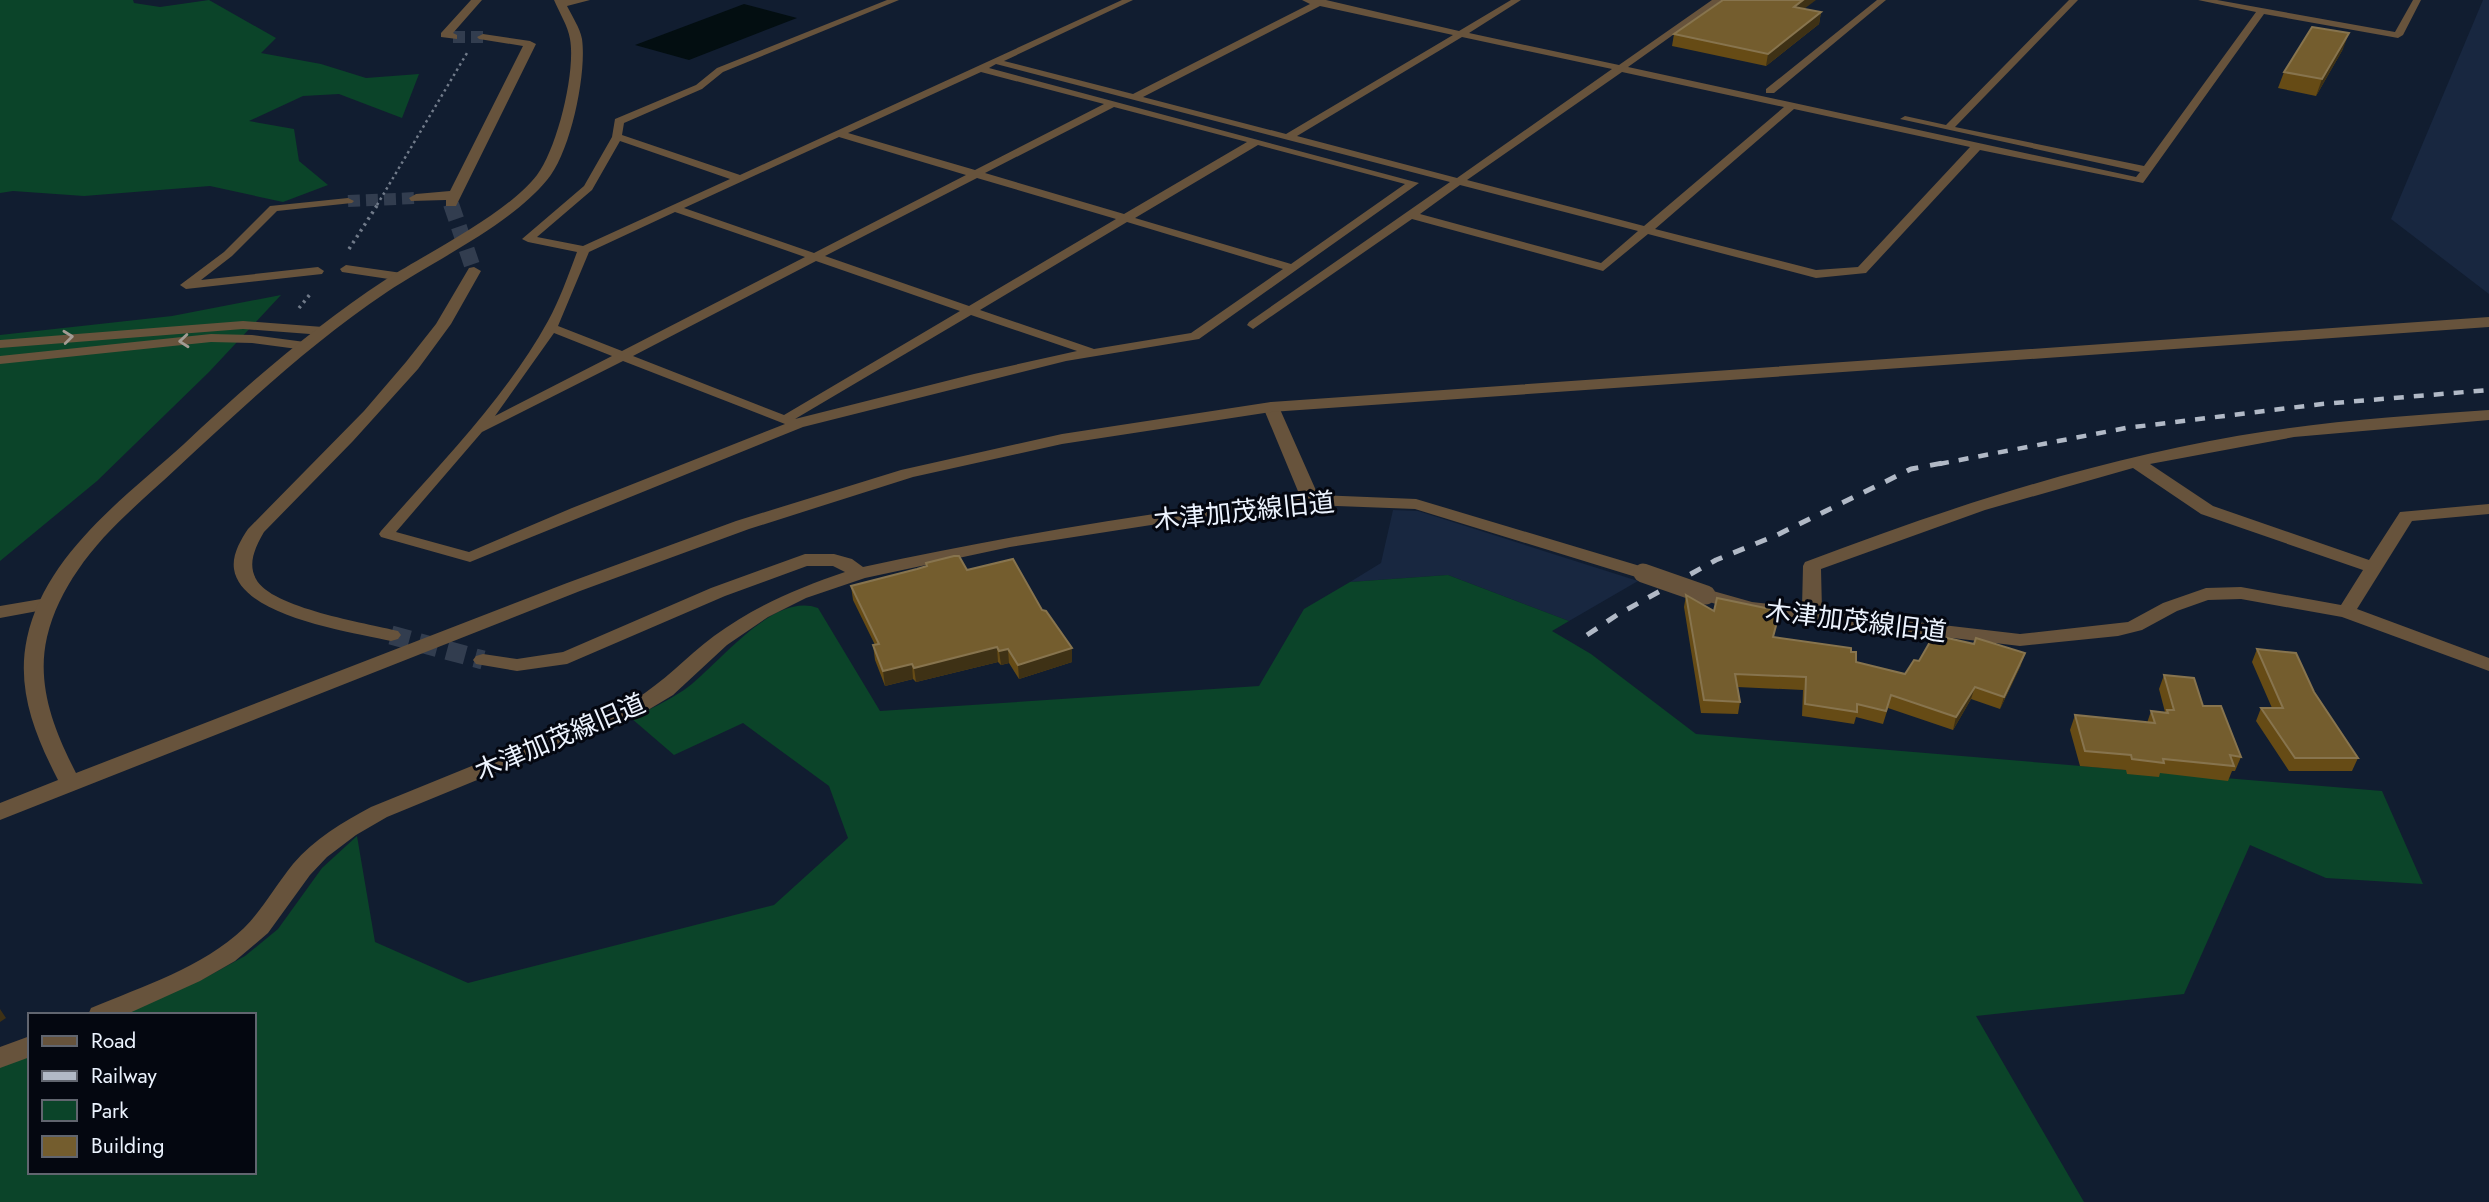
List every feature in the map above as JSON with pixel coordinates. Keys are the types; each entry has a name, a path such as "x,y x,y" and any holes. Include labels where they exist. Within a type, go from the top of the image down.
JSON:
{"street":[{"path":"453,37 445,35 477,0"},
{"path":"69,783 45,734 36,708 32,682 37,637 47,604 76,558 107,523 323,331 516,203 543,177 563,138 577,64 576,37 560,2 585,0"},
{"path":"416,198 453,199 530,44 478,41"},
{"path":"390,635 266,600 249,585 243,572 243,558 247,544 257,529 341,446 398,383 433,338 474,271"},
{"path":"0,813 69,783 628,565 769,515 858,488 1006,450 1131,426 1271,407 2489,322"},
{"path":"1271,407 1311,500"},
{"path":"1812,615 1812,566 1916,525 2029,490 2136,461 2267,436 2489,415"},
{"path":"2136,461 2207,510 2375,568"},
{"name":"木津加茂線旧道","path":"104,1013 205,968 243,943 271,914 303,868 319,851 357,823 390,807 642,705 666,690 720,641 761,613 799,594 860,573 1010,541 1222,509 1311,500 1416,504 1751,608 2020,640 2135,626 2170,607 2206,594 2241,593 2346,612 2489,665"},
{"path":"2346,612 2406,516 2489,509"},
{"path":"483,660 517,665 567,658 719,592 805,560 834,560 853,567 860,573"},
{"path":"0,612 47,604"},
{"path":"0,1058 28,1047"}],"lane":[{"path":"895,0 720,69 699,87 619,121 617,137 588,188 527,239 584,250 1129,0"},
{"path":"1306,0 1322,1 2138,181 2261,10"},
{"path":"1288,137 1517,0"},
{"path":"1253,325 1718,0"},
{"path":"1882,0 1770,91 2146,170"},
{"path":"1948,128 2074,0"},
{"path":"2202,0 2398,35 2417,0"},
{"path":"1135,97 1322,1"},
{"path":"994,61 1816,274 1862,270 1976,146"},
{"path":"584,250 551,328 519,377 386,534 470,557 791,422 974,378 1195,336 1415,183 978,68"},
{"path":"476,431 1112,104"},
{"path":"1411,215 1603,267 1791,106"},
{"path":"837,133 1293,268"},
{"path":"617,137 739,178"},
{"path":"791,422 971,310 1255,142"},
{"path":"318,271 186,285 228,254 274,208 348,201"},
{"path":"673,208 1095,354"},
{"path":"346,268 402,277"},
{"path":"0,344 243,325 323,331"},
{"path":"551,328 791,422"},
{"path":"0,360 211,338 252,339 305,346"}],"path":[{"path":"348,251 478,41"},
{"path":"282,327 317,288"}],"shaded area":[{"path":"2483,0 2489,0 2489,294 2391,219"},
{"path":"744,4 797,18 689,60 635,45"},
{"path":"1393,510 1418,511 1638,581 1569,621 1448,575 1350,582 1381,563"}],"green space":[{"path":"0,0 133,0 134,3 160,7 209,0 276,38 261,53 321,64 366,78 419,74 402,118 339,94 303,96 249,121 294,129 299,161 328,185 283,202 210,186 84,196 13,191 0,193"},
{"path":"281,295 209,372 97,481 0,561 0,335 172,316"},
{"path":"1448,575 1569,621 1552,631 1591,654 1696,734 2382,791 2423,884 2326,878 2250,845 2184,994 1976,1016 2084,1202 0,1202 0,1067 28,1056 28,1174 256,1174 256,1013 126,1013 203,979 245,956 278,929 322,868 357,836 375,942 468,983 774,905 848,838 829,786 743,723 674,755 631,718 684,690 764,620 782,610 800,606 818,608 880,711 1259,686 1304,609 1350,582"}],"building":[{"path":"1723,0 1803,0 1794,7 1821,12 1768,54 1674,34"},
{"path":"2312,27 2349,33 2322,79 2284,72"},
{"path":"959,556 967,570 1013,559 1042,610 1046,611 1072,648 1018,665 1008,649 999,651 997,647 914,668 912,664 883,671 873,645 879,644 851,586 917,569 927,566 926,563"},
{"path":"1686,595 1714,611 1717,598 1780,611 1773,637 1851,648 1851,652 1856,652 1856,662 1905,674 1914,660 1919,661 1934,635 1974,644 1976,638 2025,653 2004,697 1975,687 1956,717 1891,695 1886,711 1857,704 1857,712 1805,704 1806,677 1735,674 1740,702 1704,700"},
{"path":"2257,649 2296,653 2314,692 2358,758 2295,758 2261,708 2283,708"},
{"path":"2164,675 2194,678 2203,706 2221,706 2241,757 2230,755 2234,766 2163,759 2164,763 2132,759 2131,755 2085,751 2075,715 2155,723 2151,711 2168,713 2167,710 2174,710"}],"tunnel":[{"path":"453,37 483,37"},
{"path":"348,201 416,198"},
{"path":"451,204 474,271"},
{"path":"391,635 483,660"}],"railway":[{"path":"1939,464 2126,428 2322,404 2489,390"},
{"path":"1587,635 1617,615 1716,560 1777,535 1911,469 1948,462"}]}
